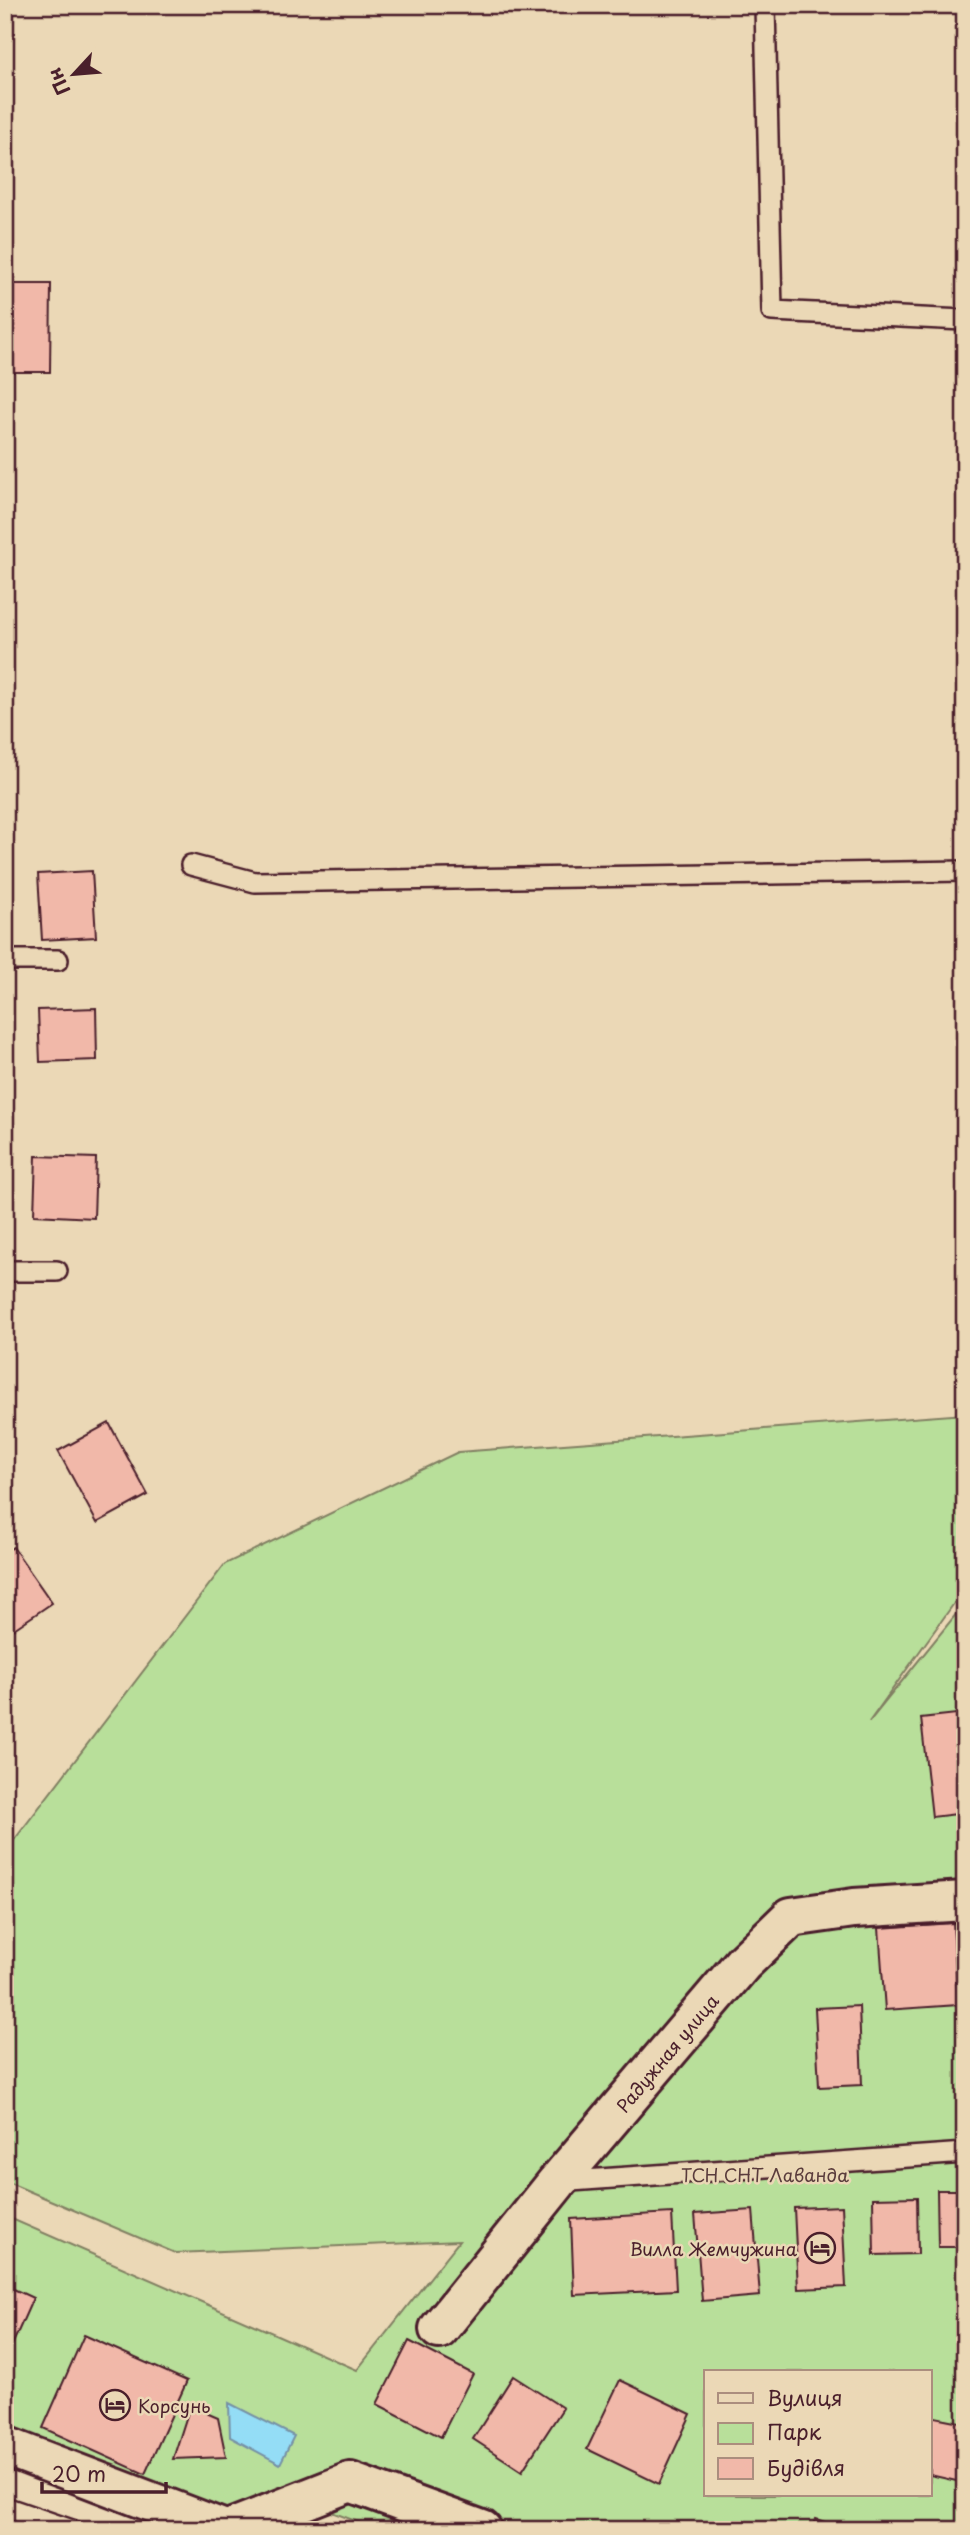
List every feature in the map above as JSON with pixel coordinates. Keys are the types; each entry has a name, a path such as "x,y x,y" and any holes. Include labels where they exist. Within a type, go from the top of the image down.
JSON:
{"street":[{"name":"Радужная улица","path":"439,2329 557,2182 743,1963 791,1917 854,1908 965,1901"},
{"path":"5,2446 226,2530 351,2482 482,2530"}],"lane":[{"path":"765,5 772,311 964,320"},
{"path":"191,865 255,882 965,871"},
{"path":"5,960 58,960"},
{"path":"5,1271 57,1271"},
{"path":"557,2182 965,2153"},
{"path":"5,2507 72,2530"}],"green space":[{"name":"ТСН СНТ Лаванда","path":"965,1414 965,1588 869,1722 965,1603 965,2530 380,2530 318,2507 176,2530 5,2467 5,2216 357,2370 459,2241 175,2253 5,2181 5,1852 225,1564 458,1452"}],"water":[{"path":"229,2403 294,2436 280,2464 230,2437"}],"building":[{"path":"5,284 51,284 50,372 5,372"},
{"path":"92,871 96,937 42,940 38,874"},
{"path":"96,1008 97,1060 40,1062 38,1010"},
{"path":"36,1156 96,1158 94,1218 34,1215"},
{"path":"109,1423 148,1495 97,1523 58,1451"},
{"path":"13,1547 52,1603 8,1633 5,1629 5,1553"},
{"path":"965,1713 965,1813 932,1817 921,1718"},
{"path":"953,1923 958,2005 885,2010 879,1928"},
{"path":"859,2006 862,2085 819,2087 815,2008"},
{"path":"937,2190 965,2190 965,2247 938,2247"},
{"path":"917,2197 918,2254 874,2255 873,2198"},
{"name":"Вилла Жемчужина","path":"842,2206 846,2287 798,2289 794,2208"},
{"path":"753,2210 760,2296 702,2301 695,2214"},
{"path":"672,2213 676,2290 574,2295 571,2219"},
{"path":"5,2285 33,2298 5,2361"},
{"name":"Корсунь","path":"84,2335 187,2381 145,2474 43,2428"},
{"path":"409,2341 473,2374 441,2437 377,2404"},
{"path":"513,2376 563,2408 522,2471 473,2439"},
{"path":"620,2380 691,2414 659,2484 587,2449"},
{"path":"190,2406 218,2418 226,2457 173,2459"},
{"path":"932,2416 965,2423 965,2483 932,2475"},
{"path":"816,2519 848,2530 813,2530"}],"place":[{"name":"Вилла Жемчужина","path":"820,2248"},
{"name":"Корсунь","path":"115,2405"}]}
